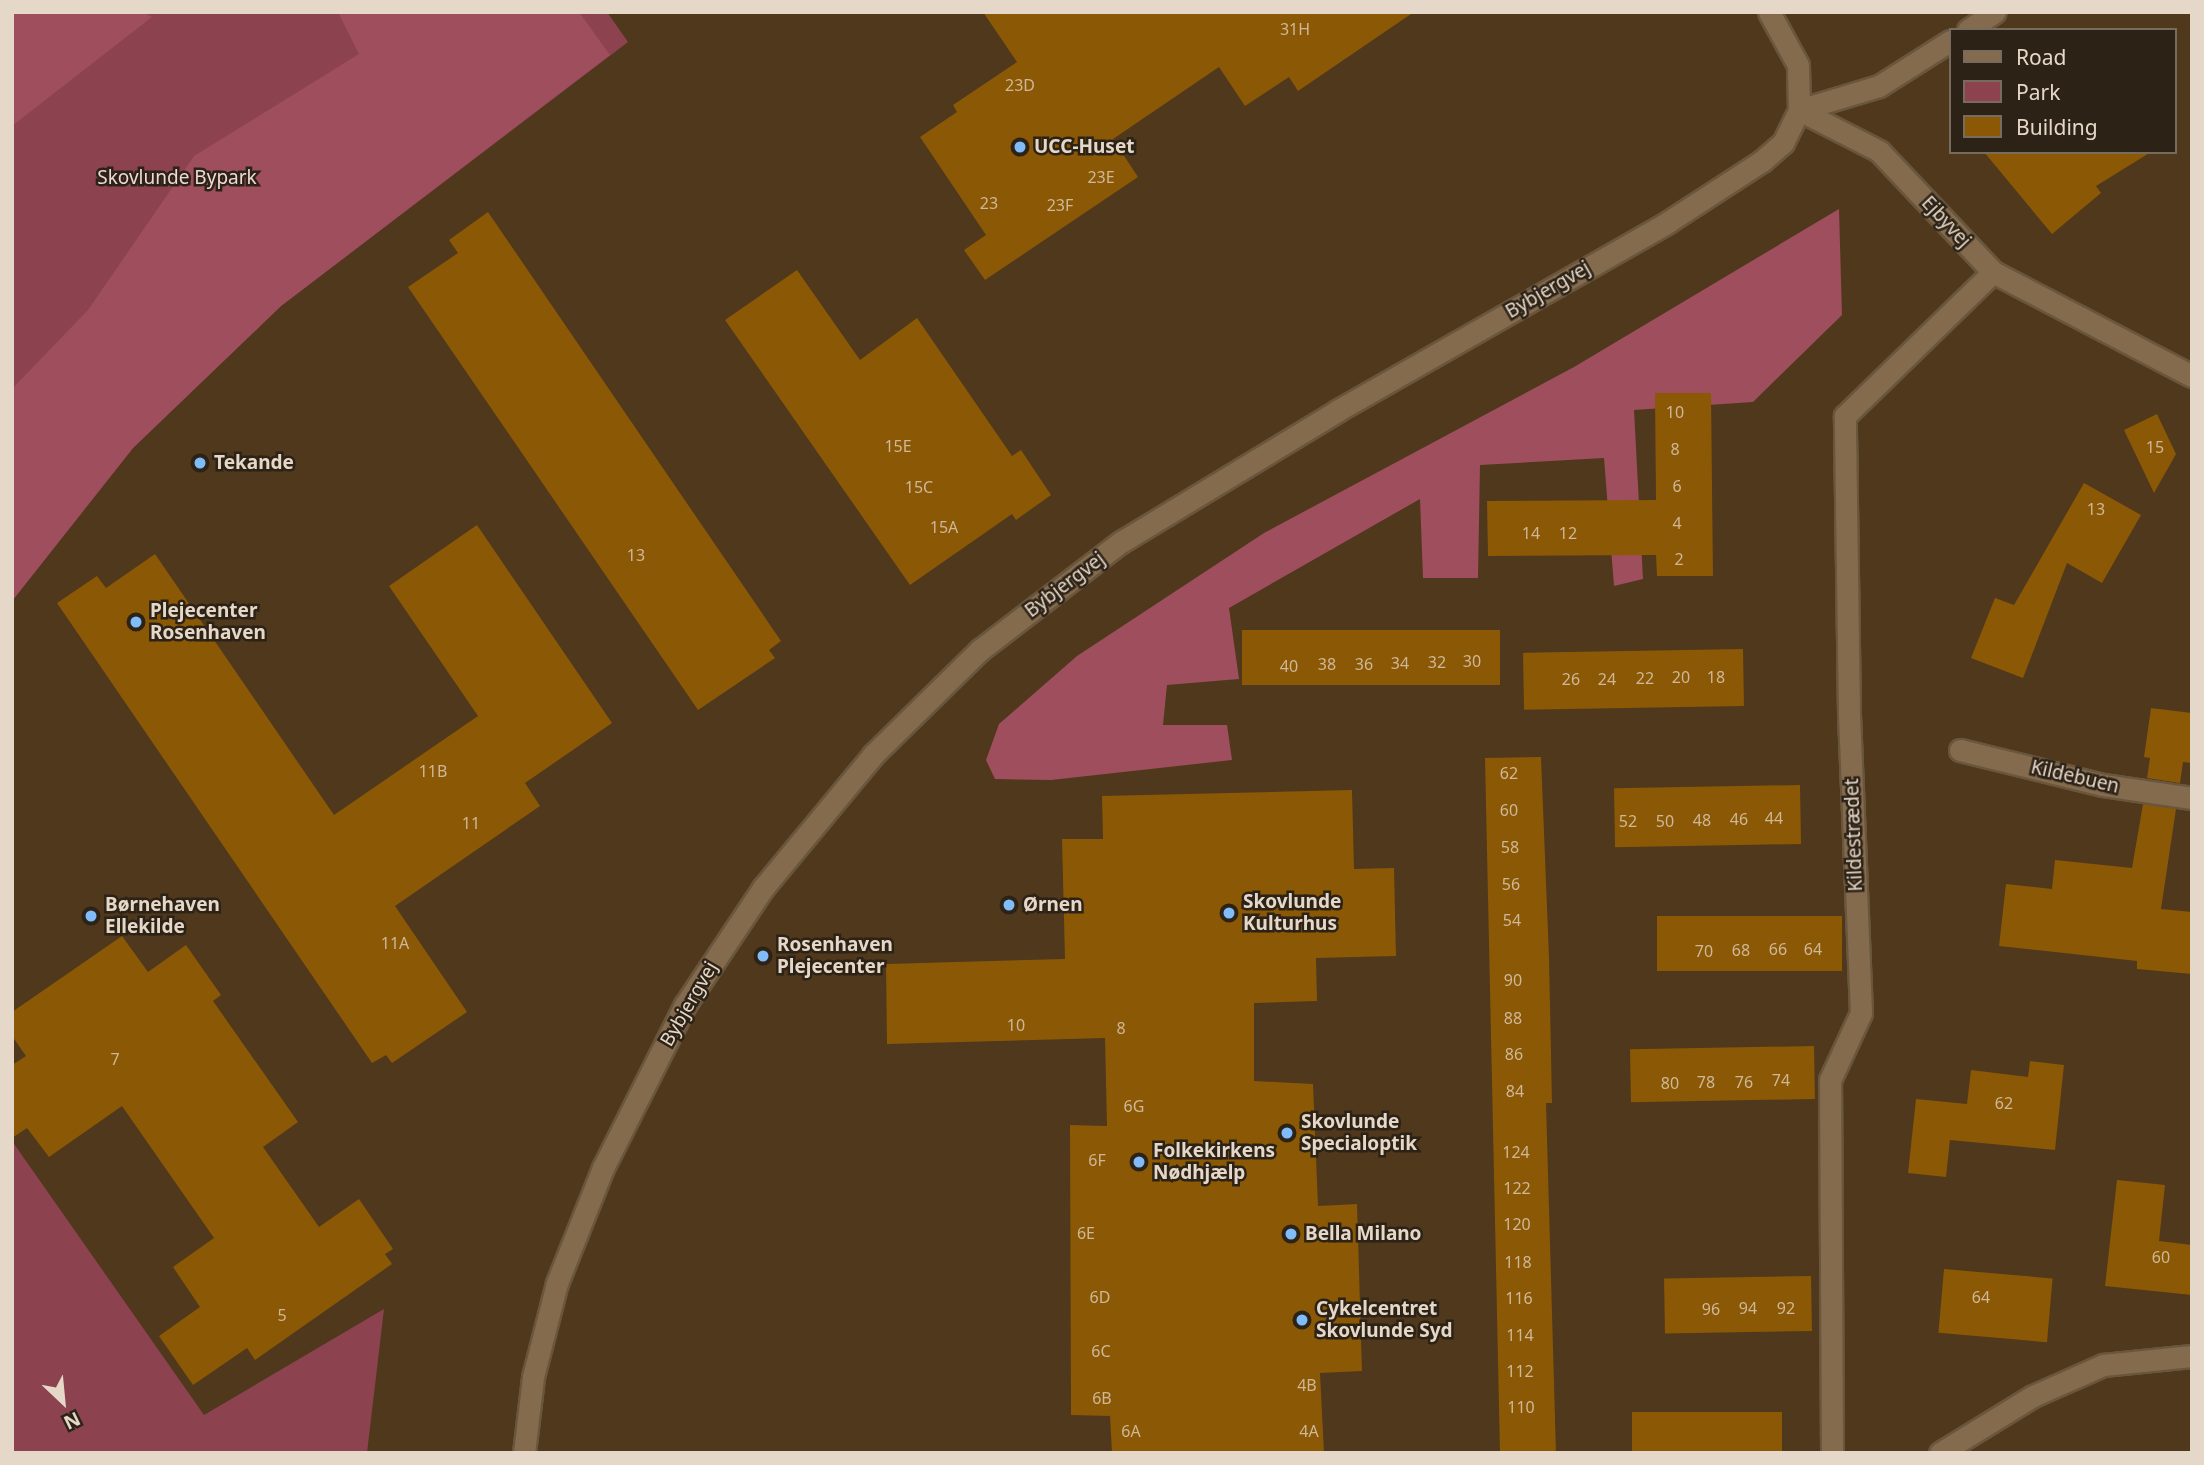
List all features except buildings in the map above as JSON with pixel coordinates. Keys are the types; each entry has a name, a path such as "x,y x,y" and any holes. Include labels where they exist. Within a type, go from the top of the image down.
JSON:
{"street":[{"path":"1769,12 1798,65 1799,110 1879,86 1948,42"},
{"path":"1971,28 1995,12"},
{"name":"Ejbyvej","path":"1799,110 1879,151 1993,272 2192,376"},
{"name":"Bybjergvej","path":"524,1453 533,1377 557,1283 603,1168 685,1005 763,888 873,755 979,650 1121,542 1337,411 1668,222 1783,143 1799,110"},
{"name":"Kildestrædet","path":"1832,1453 1829,1080 1861,1013 1849,715 1845,416 1993,272"},
{"name":"Kildebuen","path":"1960,750 2103,785 2192,798"},
{"path":"1940,1453 2033,1396 2103,1365 2192,1356"}],"green space":[{"name":"Skovlunde Bypark","path":"12,12 607,12 628,42 281,306 133,448 12,601"},
{"path":"12,1141 204,1415 384,1309 367,1453 12,1453"}],"shaded area":[{"path":"12,12 143,12 152,17 12,126"},
{"name":"Skovlunde Bypark","path":"338,12 579,12 610,55 281,306 133,448 12,601 12,389 88,310 194,156 359,54"},
{"path":"1839,209 1842,315 1753,402 1634,410 1643,579 1614,586 1604,458 1480,465 1478,578 1423,578 1420,499 1229,608 1239,679 1167,685 1163,725 1227,725 1232,760 1051,780 995,779 986,760 999,724 1077,656 1264,533 1574,367"}],"place":[{"name":"UCC-Huset","path":"1020,147"},
{"name":"Tekande","path":"200,463"},
{"name":"Plejecenter Rosenhaven","path":"136,622"},
{"name":"Ørnen","path":"1009,905"},
{"name":"Skovlunde Kulturhus","path":"1229,913"},
{"name":"Børnehaven Ellekilde","path":"91,916"},
{"name":"Rosenhaven Plejecenter","path":"763,956"},
{"name":"Skovlunde Specialoptik","path":"1287,1133"},
{"name":"Folkekirkens Nødhjælp","path":"1139,1162"},
{"name":"Bella Milano","path":"1291,1234"},
{"name":"Cykelcentret Skovlunde Syd","path":"1302,1320"}]}
